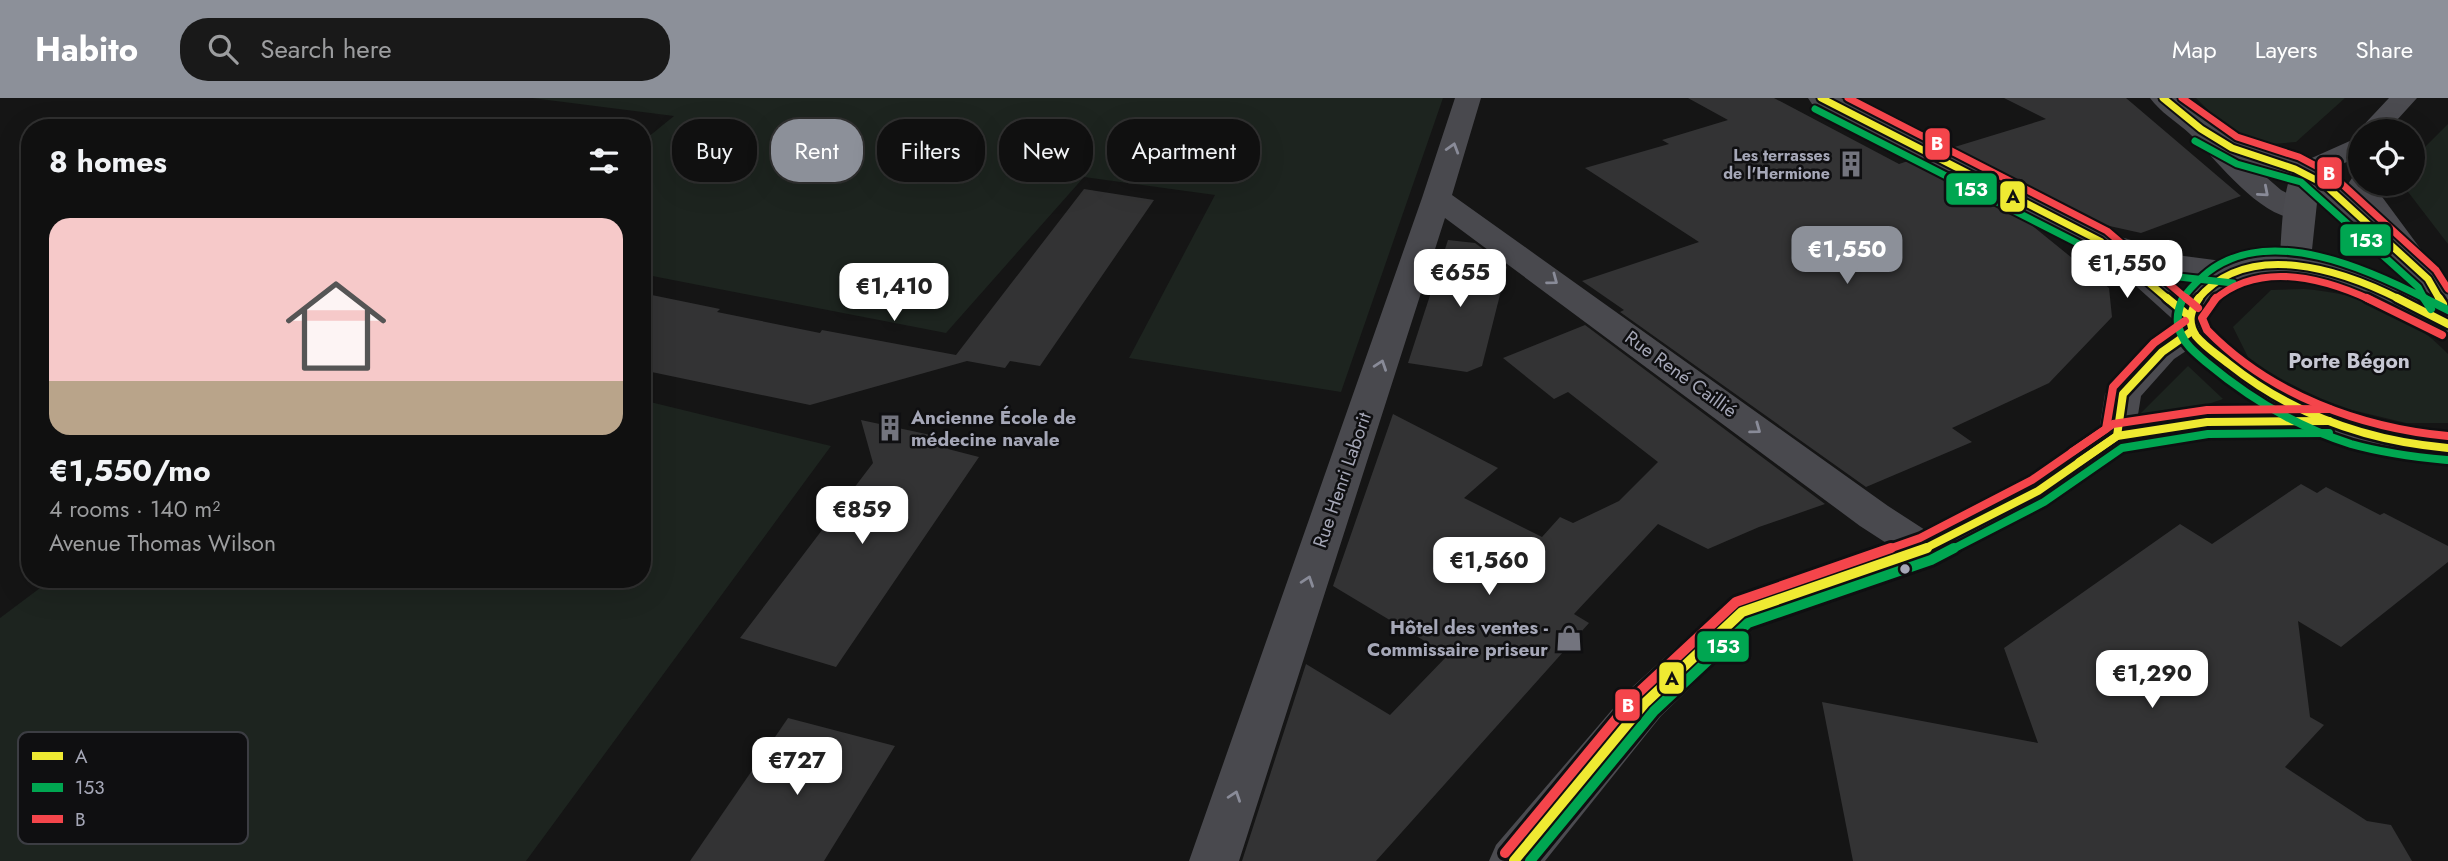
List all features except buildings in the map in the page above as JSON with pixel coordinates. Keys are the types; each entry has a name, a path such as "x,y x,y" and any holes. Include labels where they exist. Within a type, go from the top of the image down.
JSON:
{"main road":[{"path":"2387,119 2404,98"},
{"path":"2295,265 2299,212 2306,172 2348,155"},
{"path":"2367,196 2428,279 2448,313"},
{"path":"2116,436 2123,394 2191,324 2196,300 2211,284 2234,271 2253,266 2295,265 2363,283 2448,324"},
{"path":"2191,324 2239,375 2329,421 2390,442 2427,449 2448,448"},
{"path":"1514,861 1645,703 1742,612 1925,550 2038,491 2116,436 2207,422 2329,421"}],"street":[{"name":"Rue Henri Laborit","path":"1214,861 1437,198 1468,98"},
{"path":"1821,98 2100,241 2181,265 2234,271"},
{"path":"2163,98 2201,130 2277,203 2299,212"},
{"path":"2201,130 2242,153 2306,172 2324,184 2428,279"},
{"name":"Rue René Caillié","path":"1437,198 1874,516 1925,550"},
{"path":"2100,241 2191,324"}],"shaded area":[{"path":"532,98 1443,98 1341,392 1129,358 1215,195 1120,182 1260,182 1260,119 1107,119 1107,180 1093,178 1093,119 999,119 999,182 1080,182 946,333 651,276 651,135 674,116"},
{"path":"2196,98 2345,98 2296,142 2272,144 2244,138 2228,130"},
{"path":"2448,124 2448,244 2411,196 2425,196 2425,147"},
{"path":"2304,289 2345,295 2382,307 2416,326 2432,339 2448,354 2448,423 2406,423 2302,398 2248,357 2233,327 2271,290"},
{"path":"2188,366 2223,399 2155,422 2139,415"},
{"path":"651,402 831,446 526,861 0,861 0,618 40,588 651,588"}],"transit line":[{"name":"A","path":"1821,98 2100,241 2190,317"},
{"name":"B","path":"1848,98 2107,231 2198,308"},
{"name":"A","path":"2163,98 2201,129 2232,148 2295,169 2324,184 2428,279 2443,304"},
{"name":"B","path":"2182,98 2237,137 2299,157 2331,174 2436,270 2448,289"},
{"name":"153","path":"1815,109 2095,252 2179,277 2233,283"},
{"name":"153","path":"2195,141 2237,164 2301,182 2418,287 2431,309"},
{"name":"153","path":"2447,460 2383,452 2351,444 2291,419 2236,385 2196,354 2181,336 2178,315 2185,295 2222,263 2248,253 2277,251 2337,261 2368,272 2448,310"},
{"name":"A","path":"2448,324 2362,282 2299,265 2268,265 2238,272 2201,295 2190,315 2191,327 2207,347 2244,377 2298,409 2326,422 2386,440 2448,448"},
{"name":"B","path":"2442,335 2366,297 2336,286 2305,278 2276,275 2249,279 2226,290 2208,305 2202,318 2205,327 2214,337 2250,365 2302,397 2358,420 2387,428 2448,436"},
{"name":"B","path":"2072,452 2106,429 2113,387 2154,343 2185,321"},
{"name":"A","path":"2079,462 2117,436 2123,394 2162,352 2192,331"},
{"name":"B","path":"1505,853 1636,695 1736,602 1920,538 2032,480 2113,424 2207,410 2329,409"},
{"name":"A","path":"1514,861 1645,703 1742,612 1925,549 2038,491 2117,436 2207,422 2329,421"},
{"name":"153","path":"1530,861 1654,711 1748,623 1931,560 2044,502 2122,448 2208,434 2329,433"}],"place":[{"name":"Les terrasses de l'Hermione","path":"1851,164"},
{"name":"Ancienne École de médecine navale","path":"890,428"},
{"name":"Hôtel des ventes - Commissaire priseur","path":"1569,638"}],"district":[{"name":"Porte Bégon","path":"2349,361"}]}
